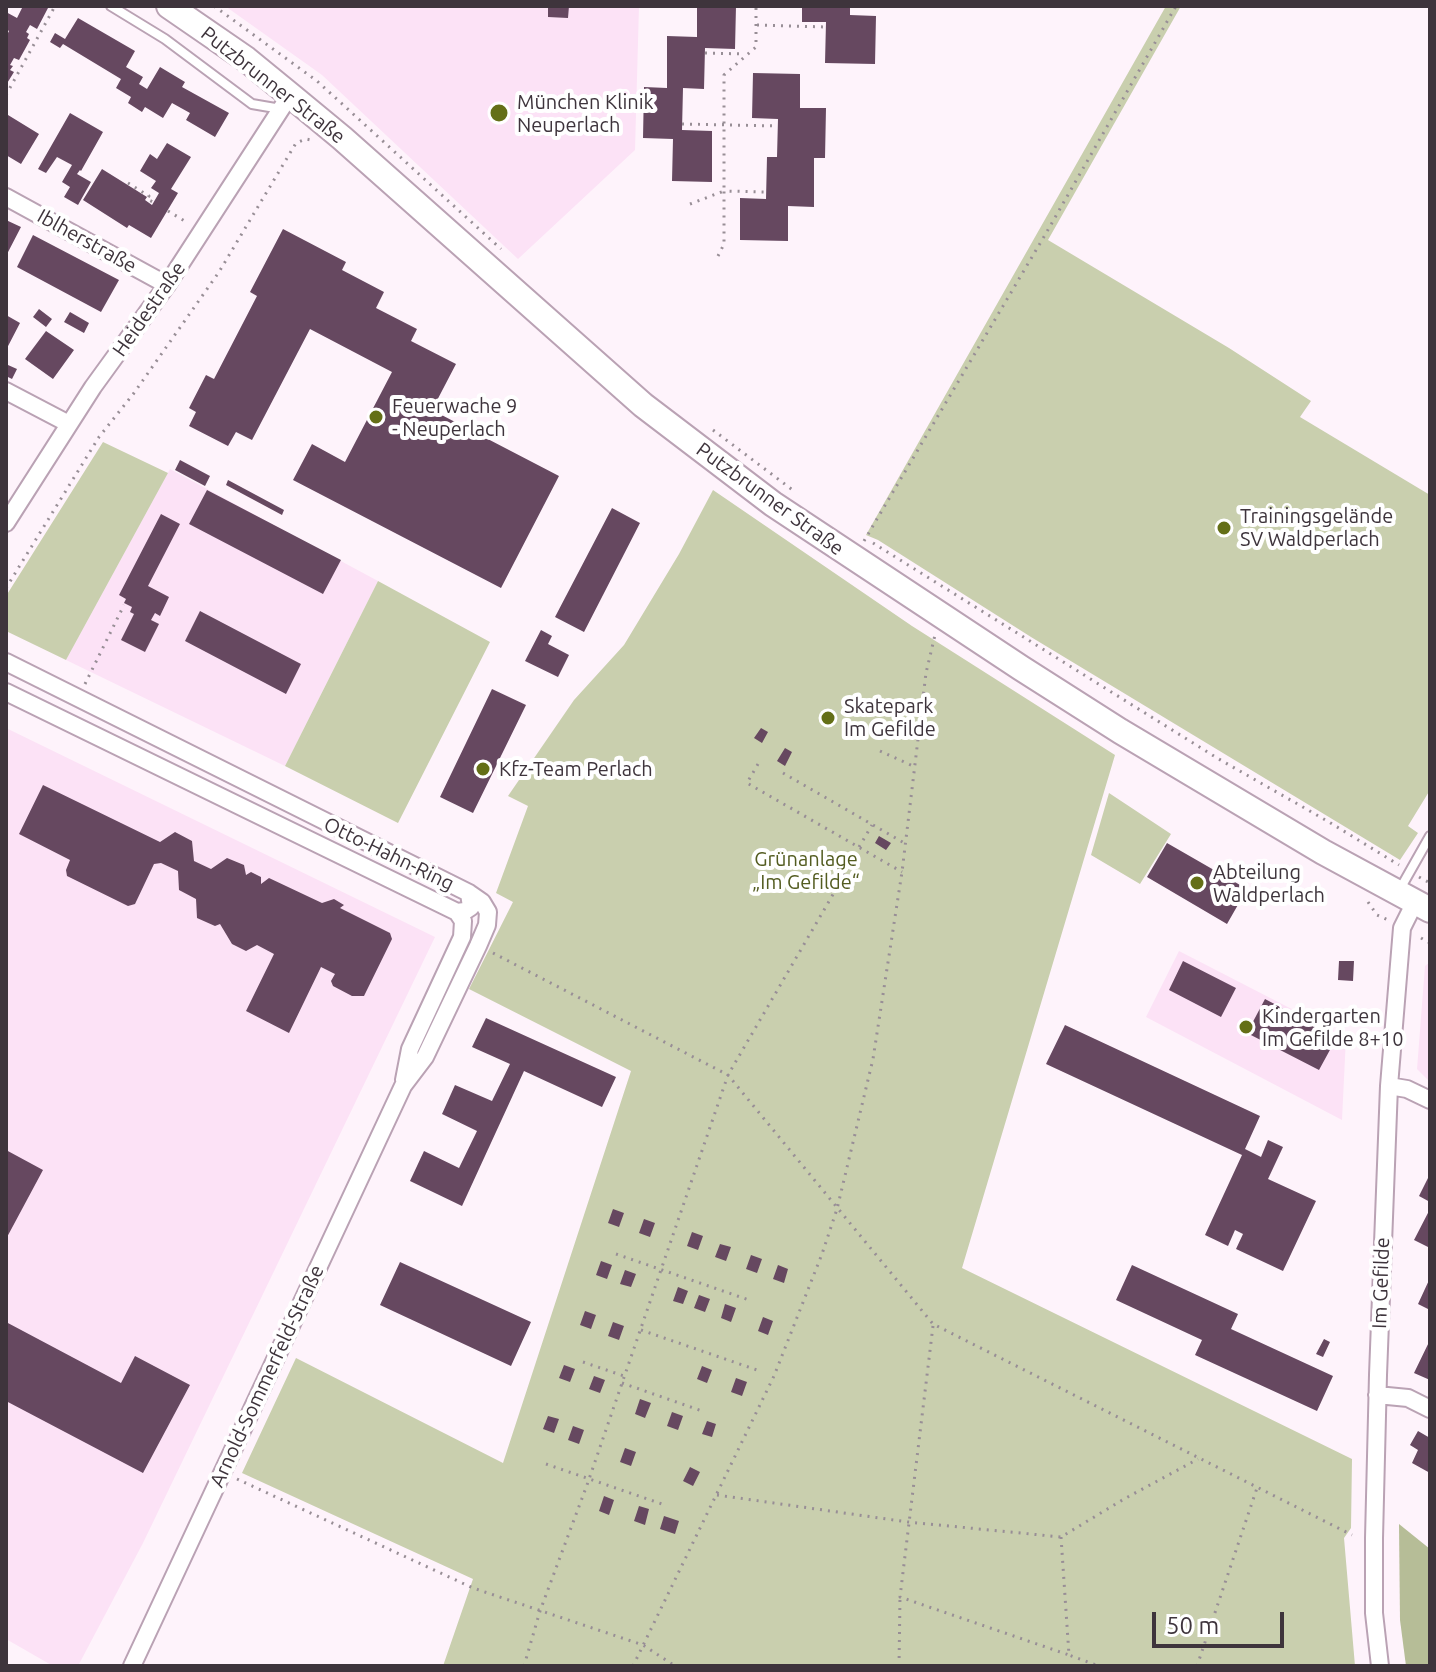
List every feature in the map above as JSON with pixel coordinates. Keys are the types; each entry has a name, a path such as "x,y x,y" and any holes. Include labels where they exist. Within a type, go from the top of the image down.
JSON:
{"main road":[{"name":"Putzbrunner Straße","path":"169,6 246,59 286,102 342,138 643,405 773,504 1120,731 1261,815 1413,895"}],"street":[{"name":"Heidestraße","path":"6,523 93,387 167,285 286,102"},
{"name":"Iblherstraße","path":"6,197 167,285"},
{"path":"6,391 69,424"},
{"name":"Otto-Hahn-Ring","path":"6,662 469,893 471,907 457,912 6,692"},
{"name":"Arnold-Sommerfeld-Straße","path":"132,1666 403,1086 425,1057 478,946 487,925 488,912 482,902 469,893"},
{"name":"Im Gefilde","path":"1380,1666 1374,1600 1377,1395 1389,1086 1402,928 1413,895"},
{"name":"Arnold-Sommerfeld-Straße","path":"403,1086 410,1049 462,937 463,921 457,912"},
{"path":"1389,1086 1407,1089 1430,1100"},
{"path":"1377,1395 1408,1398 1430,1409"}],"lane":[{"name":"Putzbrunner Straße","path":"111,6 165,39 252,104 286,102"},
{"path":"1413,895 1430,836"}],"path":[{"path":"6,95 55,6"},
{"path":"214,6 317,81 508,256"},
{"path":"718,256 724,244 724,75 756,47 756,6"},
{"path":"1176,6 867,536 1217,758 1329,822 1413,895 1430,883"},
{"path":"755,25 826,27"},
{"path":"705,53 747,54"},
{"path":"682,124 778,126"},
{"path":"6,588 99,437 134,393 219,272 296,143 306,139 318,141"},
{"path":"128,183 153,202"},
{"path":"690,204 724,191 766,192"},
{"path":"168,211 202,232"},
{"path":"705,424 800,495"},
{"path":"78,698 124,605"},
{"path":"633,1666 774,1376 837,1209 873,1059 906,844 926,673 935,634"},
{"path":"886,738 913,719 920,719"},
{"path":"880,751 914,767"},
{"path":"758,764 747,783 902,872"},
{"path":"783,773 906,844"},
{"path":"1314,827 1329,822"},
{"path":"524,1666 540,1611 589,1479 728,1075 872,825"},
{"path":"1331,836 1336,827"},
{"path":"877,858 882,850"},
{"path":"1421,938 1430,943"},
{"path":"478,946 728,1075 933,1324 1352,1535"},
{"path":"616,1254 752,1301"},
{"path":"899,1666 900,1597 933,1324"},
{"path":"641,1330 757,1370"},
{"path":"583,1362 624,1376"},
{"path":"622,1383 705,1412"},
{"path":"717,1495 908,1522 1061,1537 1199,1459"},
{"path":"546,1464 662,1504"},
{"path":"222,1472 473,1588 643,1645 675,1666"},
{"path":"1197,1666 1257,1488"},
{"path":"1061,1537 1069,1655"},
{"path":"900,1597 1099,1666"}],"shaded area":[{"name":"München Klinik Neuperlach","path":"225,6 639,6 635,150 518,259 322,75"},
{"path":"170,469 378,581 285,766 66,660"},
{"path":"6,728 435,937 143,1543 78,1666 53,1666 6,1639"},
{"name":"Kindergarten Im Gefilde 8+10","path":"1179,951 1346,1037 1342,1120 1146,1017"},
{"path":"1430,962 1430,1082 1417,1069 1425,966"}],"green space":[{"name":"Trainingsgelände SV Waldperlach","path":"1166,6 1181,6 1048,240 1311,401 1300,417 1430,495 1430,790 1408,826 1418,833 1400,860 866,535"},
{"path":"103,442 168,473 66,660 6,631 6,596"},
{"name":"Grünanlage „Im Gefilde“","path":"713,490 912,626 1115,755 962,1268 1352,1459 1351,1528 1344,1538 1355,1666 443,1666 473,1579 242,1473 296,1358 503,1463 631,1071 469,989 513,902 496,893 528,806 508,796 574,700 624,645"},
{"path":"378,581 490,642 398,823 285,766"},
{"path":"1109,793 1171,834 1140,884 1091,855"},
{"path":"1399,1524 1430,1549 1430,1666 1406,1666 1400,1620"}],"building":[{"path":"23,6 48,8 37,29 30,25 26,32 30,40 19,60 14,58 10,65 13,66 10,70 14,72 6,85 6,37 9,31 6,29 6,12 17,18"},
{"path":"548,6 569,6 568,18 548,17"},
{"path":"697,6 736,6 735,49 705,48 704,89 683,88 682,130 712,131 712,182 672,181 673,139 643,138 644,87 667,88 667,36 697,37"},
{"path":"802,6 850,6 850,15 876,16 875,64 825,63 826,22 802,22"},
{"path":"78,18 135,51 126,67 143,77 139,84 147,89 160,67 185,82 182,87 229,113 215,137 186,120 190,113 172,103 163,118 145,107 142,112 128,103 131,97 116,88 121,79 63,44 60,48 50,42 55,33 65,39"},
{"path":"753,73 800,74 800,108 826,108 825,158 814,158 814,207 788,206 788,241 740,240 740,198 766,199 767,157 777,157 778,119 752,118"},
{"path":"70,113 103,132 77,174 91,182 78,205 64,197 70,187 62,182 72,165 57,157 46,173 38,169"},
{"path":"8,115 39,134 21,164 6,155"},
{"path":"167,143 191,157 171,189 178,193 151,238 129,225 127,228 83,200 102,169 147,197 145,200 152,205 159,193 151,188 156,181 140,171 150,154 157,159"},
{"path":"6,220 21,227 6,256"},
{"path":"283,229 346,262 342,270 384,292 376,308 417,329 411,341 456,364 432,410 559,476 501,588 293,480 312,444 345,462 392,372 310,329 252,440 236,432 228,446 189,426 196,412 189,408 206,375 214,379 257,296 250,292"},
{"path":"33,235 119,280 101,312 17,267"},
{"path":"39,309 52,319 46,327 33,317"},
{"path":"70,312 89,323 84,333 64,322"},
{"path":"6,315 20,323 6,350"},
{"path":"46,331 74,350 53,379 25,359"},
{"path":"8,365 17,369 12,379 6,376"},
{"path":"180,460 210,476 205,486 175,470"},
{"path":"228,480 284,510 282,515 226,485"},
{"path":"207,490 341,560 323,594 189,524"},
{"path":"612,508 640,523 584,632 555,617"},
{"path":"161,514 180,524 148,586 169,597 160,616 155,613 151,620 159,624 145,652 121,640 134,614 130,612 132,607 124,603 126,599 119,595"},
{"path":"200,611 301,664 286,694 185,641"},
{"path":"541,630 552,636 548,644 569,655 558,677 525,661"},
{"path":"492,689 526,705 473,813 440,797"},
{"path":"761,728 768,732 762,743 754,738"},
{"path":"785,748 792,752 785,766 777,761"},
{"path":"43,785 160,842 175,832 192,841 194,861 211,869 227,858 244,865 246,875 251,872 261,877 261,884 269,878 322,903 334,899 344,905 340,908 390,933 392,939 364,996 352,996 333,986 331,981 335,974 321,967 289,1033 246,1011 274,954 257,945 246,951 232,944 220,924 215,926 197,918 196,899 179,890 178,871 161,863 154,864 135,904 128,906 67,876 70,860 19,834"},
{"path":"879,836 891,843 886,850 875,843"},
{"name":"Abteilung Waldperlach","path":"1167,843 1247,889 1227,924 1147,877"},
{"path":"1183,961 1236,988 1221,1017 1169,990"},
{"path":"1339,961 1354,961 1353,981 1338,980"},
{"path":"1265,999 1337,1037 1319,1070 1247,1033"},
{"path":"486,1018 616,1077 602,1107 524,1071 462,1206 410,1181 424,1151 459,1168 477,1131 442,1114 455,1085 492,1101 510,1064 472,1047"},
{"path":"1065,1025 1260,1116 1245,1149 1261,1157 1268,1140 1283,1147 1268,1179 1316,1201 1283,1271 1236,1249 1243,1234 1235,1230 1228,1246 1205,1235 1242,1155 1046,1064"},
{"path":"6,1150 43,1170 6,1239"},
{"path":"1430,1174 1430,1202 1419,1196"},
{"path":"613,1209 624,1213 619,1227 608,1223"},
{"path":"1430,1209 1430,1248 1414,1240"},
{"path":"644,1219 655,1223 650,1237 639,1233"},
{"path":"692,1232 703,1236 698,1250 687,1246"},
{"path":"720,1244 731,1247 726,1261 715,1257"},
{"path":"751,1255 762,1259 757,1273 746,1269"},
{"path":"601,1261 612,1265 607,1279 596,1275"},
{"path":"400,1262 531,1322 511,1366 380,1305"},
{"path":"778,1265 788,1269 784,1283 773,1279"},
{"path":"1132,1265 1238,1314 1231,1329 1333,1376 1317,1411 1195,1355 1202,1340 1116,1300"},
{"path":"625,1270 636,1274 631,1287 620,1284"},
{"path":"1430,1278 1430,1310 1418,1304"},
{"path":"678,1287 688,1291 683,1304 673,1301"},
{"path":"699,1295 710,1299 705,1312 694,1308"},
{"path":"725,1304 736,1308 731,1322 721,1318"},
{"path":"585,1311 596,1315 591,1329 580,1325"},
{"path":"763,1317 773,1321 768,1335 758,1331"},
{"path":"6,1322 121,1383 135,1356 190,1385 143,1473 6,1401"},
{"path":"613,1322 624,1326 619,1340 608,1336"},
{"path":"1324,1339 1330,1342 1323,1357 1316,1354"},
{"path":"1430,1340 1430,1380 1414,1373"},
{"path":"564,1365 575,1369 570,1382 559,1378"},
{"path":"702,1366 712,1370 707,1383 697,1379"},
{"path":"594,1376 605,1380 600,1393 589,1389"},
{"path":"736,1378 747,1382 742,1396 731,1392"},
{"path":"640,1399 651,1403 645,1418 635,1414"},
{"path":"672,1412 683,1416 678,1430 667,1426"},
{"path":"548,1416 559,1419 554,1433 543,1429"},
{"path":"707,1421 716,1424 712,1437 702,1434"},
{"path":"573,1426 584,1430 579,1444 568,1440"},
{"path":"1418,1431 1430,1438 1430,1473 1412,1463 1418,1450 1410,1445"},
{"path":"625,1448 636,1452 631,1466 620,1462"},
{"path":"690,1467 700,1472 693,1486 683,1481"},
{"path":"604,1496 614,1500 609,1515 599,1511"},
{"path":"639,1506 649,1509 645,1525 634,1521"},
{"path":"664,1516 679,1521 675,1534 660,1529"}],"place":[{"name":"München Klinik Neuperlach","path":"499,113"},
{"name":"Feuerwache 9 - Neuperlach","path":"376,417"},
{"name":"Trainingsgelände SV Waldperlach","path":"1224,528"},
{"name":"Skatepark Im Gefilde","path":"828,718"},
{"name":"Kfz-Team Perlach","path":"483,769"},
{"name":"Abteilung Waldperlach","path":"1197,883"},
{"name":"Kindergarten Im Gefilde 8+10","path":"1246,1027"}]}
